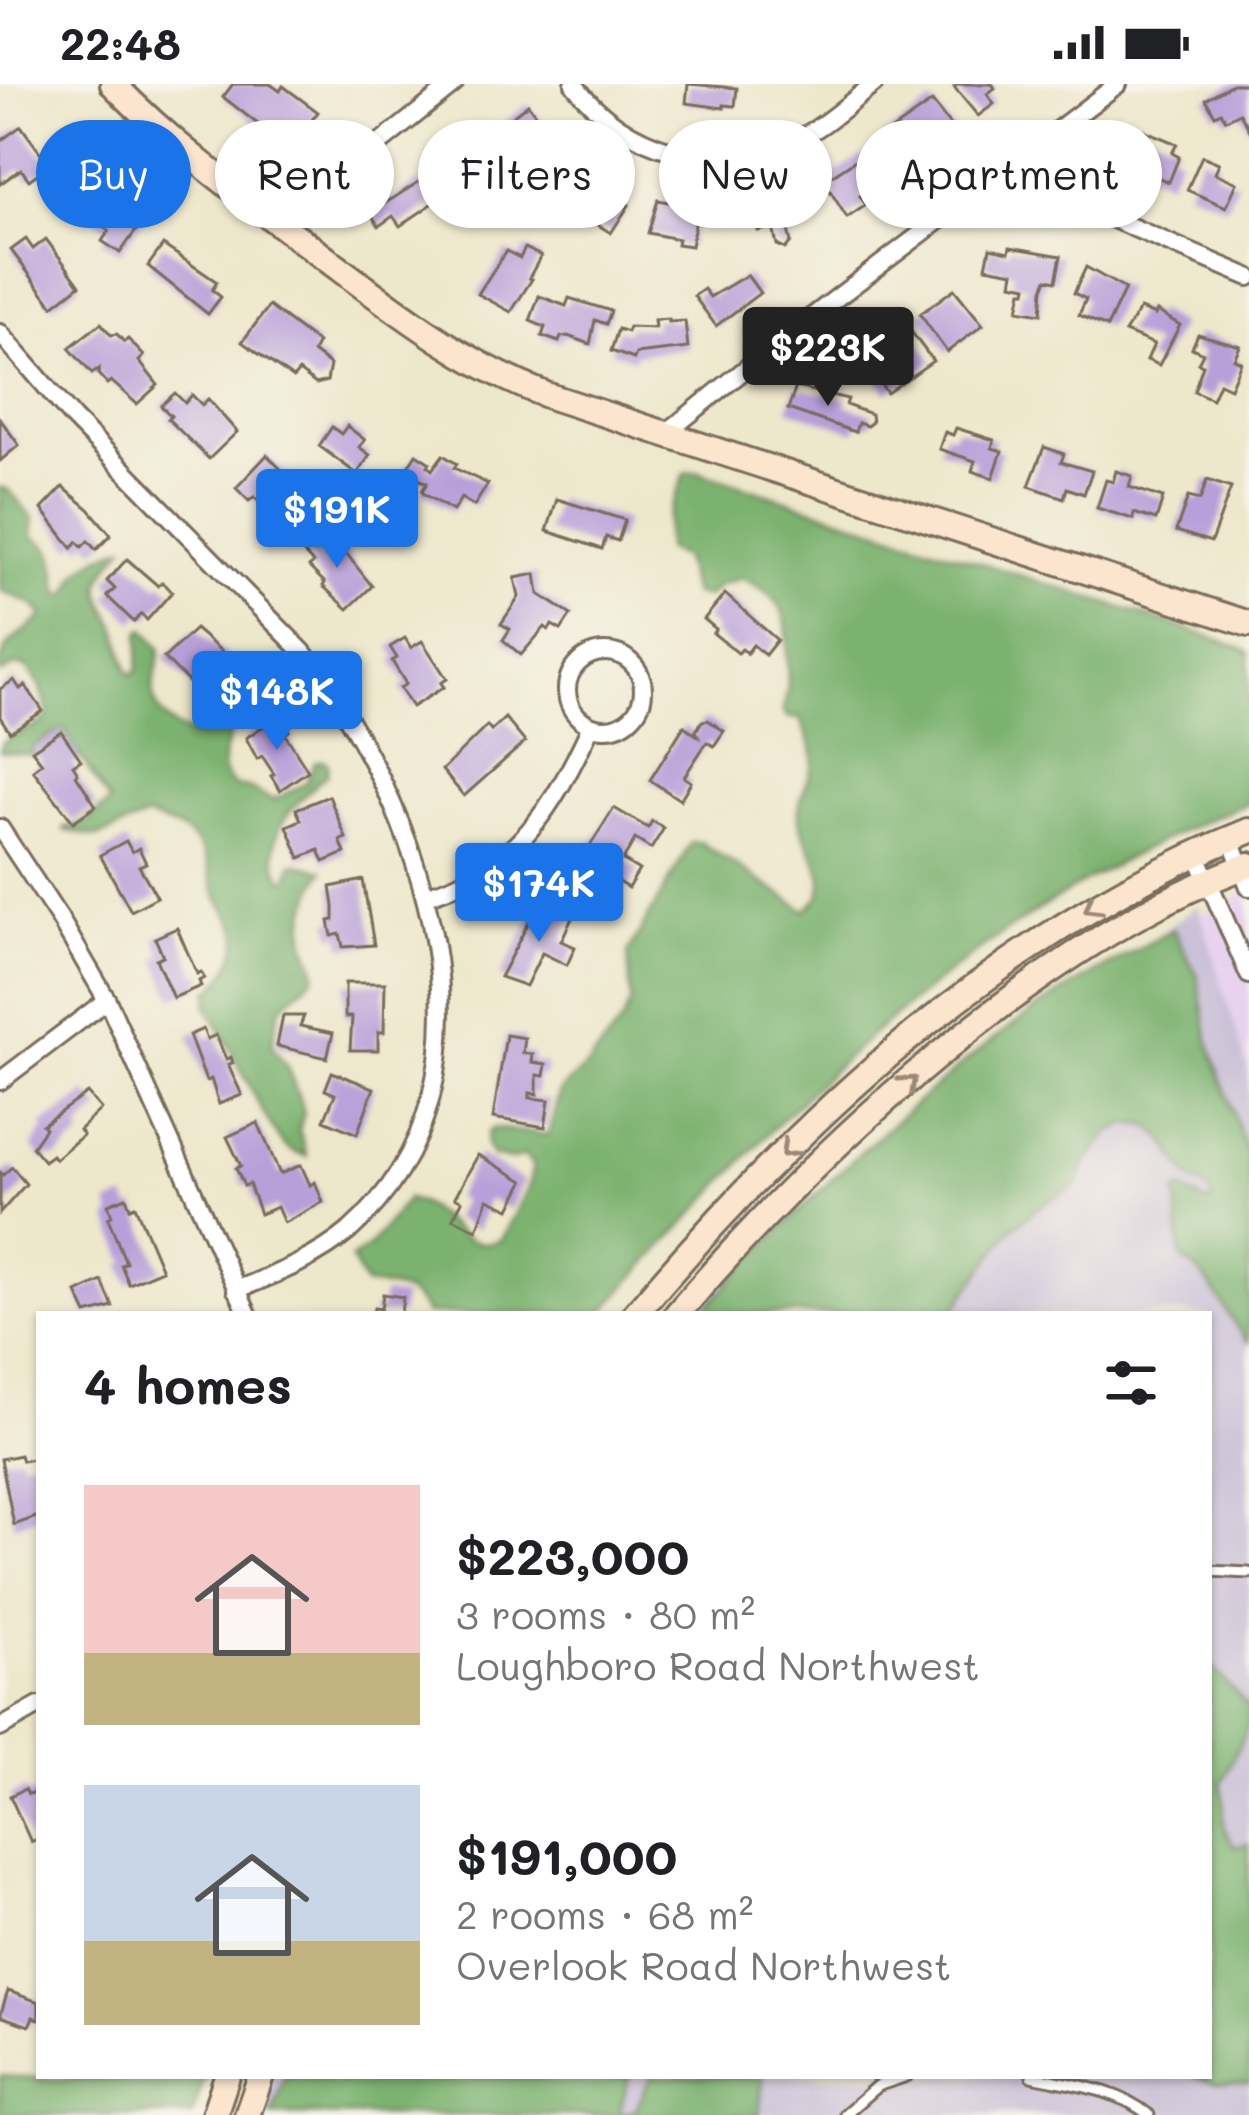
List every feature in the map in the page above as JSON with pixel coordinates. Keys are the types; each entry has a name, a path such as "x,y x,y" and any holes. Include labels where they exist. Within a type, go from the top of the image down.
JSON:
{"main road":[{"path":"112,84 215,174"},
{"path":"284,228 430,336 481,367 549,396 1249,624"},
{"path":"638,1311 759,1178 925,1027 1036,941 1113,895 1240,835"},
{"path":"680,1311 821,1162 980,1024 1053,969 1207,883 1246,873"},
{"path":"214,2115 226,2079"},
{"path":"248,2115 260,2079"}],"street":[{"path":"394,132 454,84"},
{"path":"574,84 599,112 642,141 690,155 725,158 795,142 874,84"},
{"path":"1071,120 1118,84"},
{"path":"665,434 929,228"},
{"path":"1134,228 1249,277"},
{"path":"0,333 73,418 322,676 388,789 424,896 436,962 439,1041 430,1101 410,1153 380,1199 340,1238 304,1262 236,1290"},
{"path":"593,654 619,655 643,682 640,705 634,716 614,728 591,726 571,708 567,682 572,670 593,654"},
{"path":"424,896 476,875 519,842 561,790 591,726"},
{"path":"0,828 107,1000 246,1311"},
{"path":"1240,835 1246,873"},
{"path":"1196,854 1249,975"},
{"path":"2,1076 107,1000"},
{"path":"0,1728 36,1708"}],"lane":[{"path":"1212,1571 1249,1574"},
{"path":"845,2114 877,2086 898,2079"},
{"path":"1046,2079 1107,2092 1149,2115"}],"shaded area":[{"path":"1249,890 1249,1160 1173,929"},
{"path":"1198,905 1249,1074 1249,2115 259,2115 274,2079 1212,2079 1212,1311 698,1311 753,1243"}],"green space":[{"path":"699,472 1249,652 1249,803 1098,874 958,965 893,1017 770,1131 605,1311 424,1311 408,1294 365,1285 351,1259 369,1247 407,1199 433,1211 474,1242 501,1240 528,1189 533,1166 524,1155 512,1160 492,1156 486,1145 488,1132 494,1128 548,1135 560,1091 621,1024 631,1002 628,953 691,843 700,842 805,910 822,889 799,818 812,750 800,719 787,717 783,710 788,687 784,615 774,599 742,578 719,585 708,597 693,594 683,558 667,550 665,540 685,473"},
{"path":"0,487 9,490 33,518 33,537 54,557 63,598 83,569 124,547 105,572 100,588 128,670 131,675 138,669 144,629 160,648 153,688 160,712 188,732 225,727 230,734 223,768 233,786 273,800 306,783 315,762 328,764 327,774 292,808 277,834 275,848 283,880 293,863 324,870 304,927 315,975 281,1008 272,1047 287,1066 304,1112 299,1130 307,1156 280,1140 207,1007 210,990 231,964 238,939 198,845 181,830 147,817 97,837 64,830 79,826 110,803 63,729 32,747 32,755 0,751 3,742 43,722 49,713 28,668 17,665 0,674 8,646 43,616 33,604 0,590"},
{"path":"1173,929 1198,977 1209,1042 1249,1160 1249,1342 1203,1277 1182,1260 1176,1194 1181,1189 1207,1203 1213,1201 1211,1193 1189,1178 1162,1137 1147,1125 1127,1124 1109,1134 1086,1163 1078,1184 1035,1209 1010,1231 953,1311 703,1311 841,1170 916,1103 994,1039"},
{"path":"1212,1667 1249,1708 1249,1724 1221,1784 1226,1833 1237,1847 1249,1843 1249,2083 1203,2079 1212,2079"},
{"path":"0,2076 204,2079 192,2115 0,2115"},
{"path":"284,2079 628,2079 620,2110 624,2114 636,2109 650,2079 763,2079 759,2115 272,2115"}],"building":[{"path":"233,84 270,84 280,91 283,86 318,112 312,120 253,120 223,97"},
{"path":"688,84 737,88 735,106 686,103"},
{"path":"992,84 995,88 987,94 994,104 978,116 954,87"},
{"path":"1232,84 1249,84 1249,129 1240,113 1226,120 1221,112 1215,115 1206,99"},
{"path":"932,102 946,120 906,120"},
{"path":"528,104 540,120 507,120"},
{"path":"21,126 36,147 36,175 29,180 21,169 0,184 0,135 3,139"},
{"path":"1162,138 1177,144 1172,153 1179,157 1169,182 1162,179"},
{"path":"1202,156 1219,163 1215,173 1237,183 1226,207 1187,190"},
{"path":"856,160 856,212 847,218 832,194 832,176"},
{"path":"418,182 418,214 400,226 394,217 394,198"},
{"path":"658,200 659,228 694,228 691,246 648,233"},
{"path":"105,228 138,228 120,253 102,241 109,231"},
{"path":"773,228 788,228 791,242 785,249 777,245"},
{"path":"26,239 33,249 46,239 80,285 53,306 11,250"},
{"path":"163,245 217,282 212,290 221,297 208,314 148,266"},
{"path":"1010,247 1061,256 1056,281 1047,279 1043,289 1041,314 1018,310 1027,286 1012,283 1014,272 986,267 990,248 1009,252"},
{"path":"525,248 541,256 511,312 478,294 506,251 520,258"},
{"path":"1086,267 1125,289 1107,327 1079,315 1086,299 1074,293"},
{"path":"747,275 760,293 716,326 694,296 704,289 710,297"},
{"path":"954,289 983,325 947,352 920,314"},
{"path":"539,296 566,306 569,298 611,311 606,324 595,320 590,344 568,336 559,342 542,336 545,327 530,321"},
{"path":"269,306 318,343 313,352 330,365 327,381 316,384 299,371 293,378 242,342"},
{"path":"1140,309 1155,315 1157,311 1180,325 1159,365 1147,360 1154,344 1125,332"},
{"path":"654,320 685,321 688,348 636,354 634,359 611,351 618,329 655,328"},
{"path":"101,323 111,335 117,334 124,342 128,339 144,356 139,361 158,385 137,404 111,381 107,384 99,369 92,374 69,348"},
{"path":"907,326 933,361 887,393 874,376 886,366 875,350 887,341 885,337"},
{"path":"1198,334 1240,346 1234,359 1241,362 1230,388 1219,383 1212,399 1194,391 1203,365 1198,363 1203,353 1192,348"},
{"path":"796,387 848,399 846,405 871,414 872,422 867,426 858,423 855,432 788,409"},
{"path":"175,393 185,403 192,395 202,405 208,399 237,432 209,459 161,406"},
{"path":"0,419 19,445 0,461"},
{"path":"347,426 365,440 359,447 370,455 357,474 319,446 332,427 341,434"},
{"path":"956,428 994,440 992,448 1002,451 993,478 972,471 975,461 939,449 945,432 953,435"},
{"path":"1044,447 1064,454 1061,462 1092,471 1084,494 1067,488 1064,498 1029,486"},
{"path":"416,454 432,470 443,455 457,464 454,468 488,484 474,506 461,498 453,511 424,494 427,483 404,473"},
{"path":"267,455 313,502 283,534 269,521 274,516 236,488"},
{"path":"1116,471 1132,476 1129,487 1163,498 1156,520 1134,513 1133,519 1097,508 1106,480 1113,482"},
{"path":"1207,480 1231,488 1211,542 1176,531 1188,497 1200,500"},
{"path":"63,487 111,535 96,550 88,541 72,548 42,509"},
{"path":"557,499 625,520 618,541 606,537 602,549 547,531"},
{"path":"321,533 345,552 372,586 348,609 323,586 302,551"},
{"path":"127,559 172,592 147,620 141,614 134,622 107,596 115,589 107,581"},
{"path":"536,574 539,594 571,615 561,630 545,627 521,655 503,640 510,629 501,624 519,597 515,578"},
{"path":"725,594 777,640 765,655 753,645 747,653 742,649 738,653 713,633 716,629 704,619"},
{"path":"195,629 252,677 217,710 164,658"},
{"path":"405,638 411,648 422,641 447,679 441,683 444,687 412,707 400,688 406,684 392,661 397,658 390,647"},
{"path":"14,680 20,689 25,685 43,711 10,732 0,717 0,689"},
{"path":"278,716 308,771 280,790 274,774 262,756 257,759 246,738"},
{"path":"505,718 525,742 464,796 442,770 487,726 491,731"},
{"path":"702,721 724,731 714,746 707,742 684,777 691,782 680,800 650,780 684,726 698,736"},
{"path":"61,731 81,760 73,765 76,775 96,806 73,822 33,770 42,763 32,750"},
{"path":"329,796 346,838 340,840 345,853 324,862 319,850 300,858 287,826 301,820 296,809"},
{"path":"614,808 648,828 652,821 664,828 651,849 635,839 623,860 639,870 628,888 581,860"},
{"path":"126,841 132,852 139,848 146,863 139,866 157,897 131,911 100,855"},
{"path":"363,880 374,945 343,947 340,934 332,936 329,921 334,920 331,887"},
{"path":"546,905 572,918 561,941 575,947 567,965 542,953 526,986 500,977 532,916 539,919"},
{"path":"177,928 197,974 201,972 204,978 199,981 201,986 173,998 156,959 163,956 155,938"},
{"path":"345,983 385,983 384,1032 378,1032 378,1050 350,1050 352,1017 345,1017"},
{"path":"283,1016 304,1016 300,1026 333,1033 327,1058 277,1046"},
{"path":"203,1029 207,1039 216,1035 226,1059 231,1057 233,1063 228,1065 242,1095 219,1104 189,1035"},
{"path":"506,1035 525,1038 523,1053 533,1054 532,1062 546,1064 544,1076 537,1075 537,1094 530,1093 530,1098 549,1100 545,1127 493,1118"},
{"path":"332,1072 374,1088 357,1134 324,1120 335,1094 325,1090"},
{"path":"87,1093 101,1109 79,1130 83,1135 55,1159 52,1155 44,1161 32,1147 45,1128 42,1125"},
{"path":"258,1123 280,1174 301,1165 323,1202 284,1223 277,1207 260,1214 249,1184 244,1186 236,1168 241,1166 227,1137"},
{"path":"478,1155 524,1181 510,1209 488,1199 477,1230 453,1218 462,1201 455,1197"},
{"path":"12,1167 26,1184 0,1213 0,1172 3,1175"},
{"path":"126,1197 130,1208 135,1206 162,1270 129,1284 108,1218 112,1216 108,1204"},
{"path":"102,1281 113,1307 86,1311 77,1293"},
{"path":"383,1294 403,1297 401,1311 374,1311 381,1309"},
{"path":"20,1455 22,1461 36,1459 36,1517 14,1525 1,1459"},
{"path":"25,1789 28,1794 36,1793 36,1840 31,1842 10,1796"},
{"path":"8,1991 36,2001 36,2018 29,2026 0,2016"}]}
